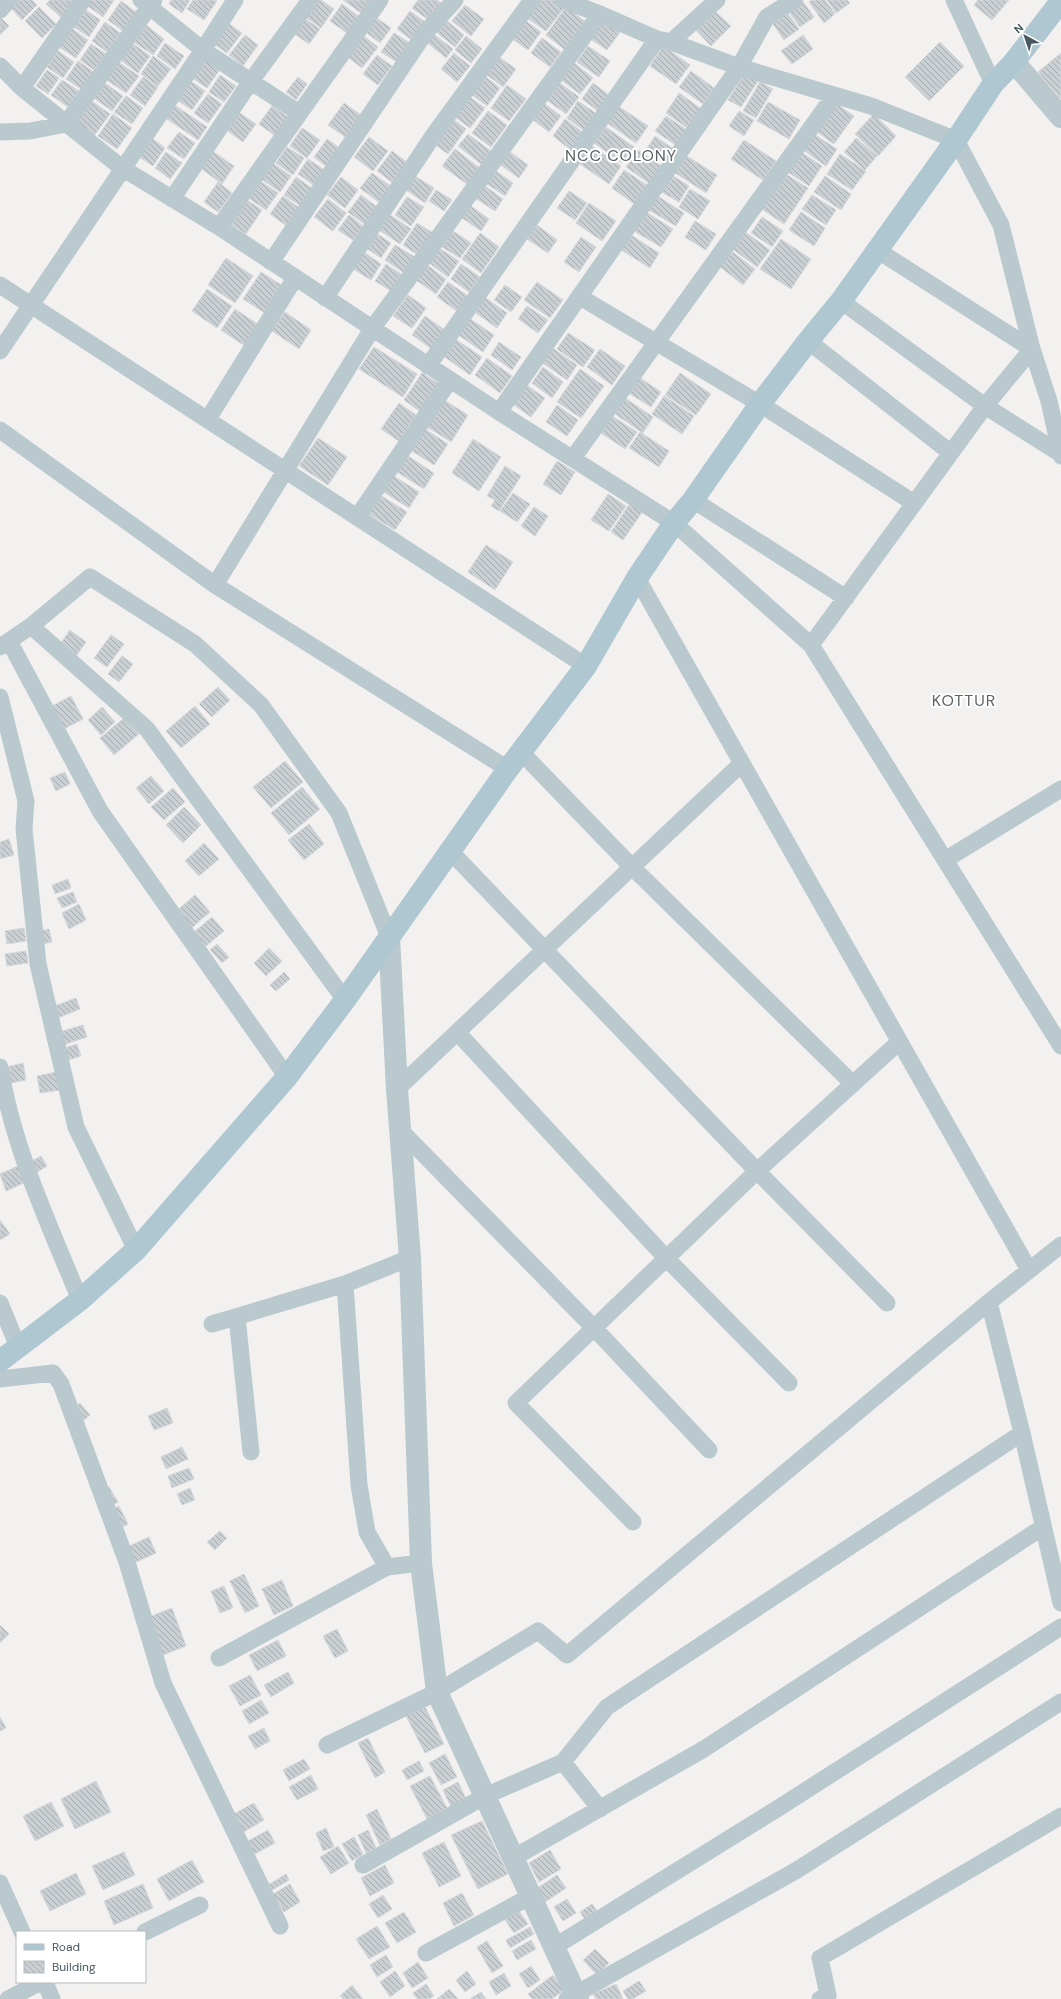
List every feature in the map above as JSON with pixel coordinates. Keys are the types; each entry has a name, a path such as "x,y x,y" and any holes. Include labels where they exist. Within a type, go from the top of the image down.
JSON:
{"main road":[{"path":"0,1361 80,1300 136,1250 287,1077 345,1000 508,769 586,666 637,578 674,523 693,500 760,404 841,301 956,140 993,84 1014,62 1061,1"}],"street":[{"path":"0,10 9,0"},
{"path":"22,88 83,0"},
{"path":"0,351 203,50 235,0"},
{"path":"172,199 251,81 310,0"},
{"path":"219,227 380,0"},
{"path":"272,262 425,33 455,0"},
{"path":"325,298 436,133 532,0"},
{"path":"428,366 664,41 717,0"},
{"path":"499,412 738,67 766,17 794,0"},
{"path":"954,0 993,84"},
{"path":"569,1 664,41 738,67 871,106 956,140 1001,225 1032,349 1049,401 1061,455"},
{"path":"0,132 30,132 66,124 148,2 203,50 299,113"},
{"path":"215,585 372,329 600,14"},
{"path":"1014,62 1061,117"},
{"path":"0,66 22,88 122,168 219,227 428,366 674,523 811,645 1061,1046"},
{"path":"573,458 834,96"},
{"path":"877,250 1032,349"},
{"path":"208,419 295,278"},
{"path":"0,285 32,304 286,469 586,666"},
{"path":"580,297 760,404 914,503"},
{"path":"841,301 985,406 1061,455"},
{"path":"808,342 951,453"},
{"path":"811,645 985,406 1032,349"},
{"path":"358,516 450,380"},
{"path":"0,430 215,585 508,769"},
{"path":"693,500 846,598"},
{"path":"287,1077 100,811 4,644 31,626 90,577 195,644 261,705 339,813 389,937 397,1090 410,1258 421,1564 438,1692 554,1947 573,1997 797,1870 1061,1702"},
{"path":"637,578 1029,1270"},
{"path":"31,626 147,729 345,1000"},
{"path":"0,697 26,801 24,829 38,964 76,1127 136,1250"},
{"path":"521,752 632,867 853,1084"},
{"path":"397,1090 741,764"},
{"path":"945,860 1061,790"},
{"path":"450,851 757,1171 887,1303"},
{"path":"457,1032 667,1260 789,1383"},
{"path":"633,1522 516,1403 667,1260 757,1171 900,1042"},
{"path":"0,1066 5,1097 25,1165 80,1300"},
{"path":"400,1130 595,1329 709,1450"},
{"path":"327,1745 438,1692 538,1631 567,1655 989,1302 1061,1245"},
{"path":"212,1324 345,1284 410,1258"},
{"path":"345,1284 359,1485 367,1532 387,1567"},
{"path":"989,1302 1022,1433 1061,1603"},
{"path":"0,1303 18,1347"},
{"path":"237,1317 251,1452"},
{"path":"0,1379 53,1373 61,1384 126,1562 163,1682 280,1926"},
{"path":"363,1866 485,1796 563,1762 607,1707 1022,1433"},
{"path":"513,1858 704,1749 1043,1527"},
{"path":"219,1658 387,1567 421,1564"},
{"path":"554,1947 780,1807 1061,1627"},
{"path":"563,1762 600,1809"},
{"path":"820,1999 828,1995 820,1958 1061,1816"},
{"path":"0,1883 22,1931"},
{"path":"426,1953 531,1896"},
{"path":"146,1932 200,1905"},
{"path":"8,1999 40,1983"},
{"path":"45,1983 52,1999"}],"building":[{"path":"13,0 32,0 37,5 22,20 8,5"},
{"path":"50,0 78,0 64,20 46,4"},
{"path":"90,0 114,0 103,17 86,5"},
{"path":"171,0 190,0 182,13 169,4"},
{"path":"193,0 217,1 204,20 187,9"},
{"path":"314,0 321,0 334,9 321,28 304,16"},
{"path":"343,0 370,0 361,13"},
{"path":"418,0 437,0 443,4 430,21 412,8"},
{"path":"540,0 553,0 564,8 546,31 527,18"},
{"path":"802,0 814,17 800,27 787,9"},
{"path":"812,0 825,0 835,14 824,23 809,2"},
{"path":"827,0 847,0 850,3 836,13"},
{"path":"978,0 1009,0 992,20 974,5"},
{"path":"121,1 136,12 123,31 108,20"},
{"path":"342,4 360,17 348,34 330,21"},
{"path":"465,5 484,19 471,36 452,21"},
{"path":"39,7 56,24 42,38 25,21"},
{"path":"566,7 586,22 565,50 546,35"},
{"path":"713,9 731,26 711,46 694,28"},
{"path":"86,10 100,20 89,37 74,27"},
{"path":"410,11 425,22 412,40 397,29"},
{"path":"786,11 799,29 784,40 771,21"},
{"path":"301,16 320,29 309,44 290,31"},
{"path":"374,16 391,28 380,43 364,31"},
{"path":"0,17 9,26 0,35"},
{"path":"603,18 621,31 607,50 589,38"},
{"path":"446,20 464,35 455,47 436,32"},
{"path":"525,20 541,32 528,50 511,38"},
{"path":"105,22 120,33 107,52 92,41"},
{"path":"228,23 242,33 227,53 214,44"},
{"path":"146,25 164,39 153,55 134,42"},
{"path":"71,28 88,40 76,58 59,47"},
{"path":"431,32 453,49 446,58 424,40"},
{"path":"394,33 410,43 397,62 381,52"},
{"path":"361,34 378,47 362,68 345,55"},
{"path":"245,35 258,45 243,66 229,55"},
{"path":"803,35 813,49 792,64 781,51"},
{"path":"466,36 482,49 471,63 455,50"},
{"path":"542,38 561,52 550,67 531,53"},
{"path":"131,42 150,56 138,73 119,59"},
{"path":"940,42 964,66 929,101 905,77"},
{"path":"165,43 184,56 175,69 157,56"},
{"path":"91,44 106,54 94,70 80,60"},
{"path":"588,46 610,61 599,77 577,62"},
{"path":"663,46 690,65 676,84 650,66"},
{"path":"58,51 74,62 63,78 47,67"},
{"path":"454,53 470,66 457,82 441,69"},
{"path":"1061,53 1061,98 1060,98 1038,72"},
{"path":"202,55 221,68 207,88 188,75"},
{"path":"377,55 392,66 378,85 363,74"},
{"path":"496,55 516,69 503,87 483,72"},
{"path":"153,56 171,69 158,86 141,74"},
{"path":"78,61 94,72 81,89 66,79"},
{"path":"117,61 139,76 126,93 105,79"},
{"path":"573,62 593,78 580,94 560,79"},
{"path":"47,70 59,78 48,94 36,86"},
{"path":"691,71 714,88 703,104 679,87"},
{"path":"745,73 758,81 741,107 728,100"},
{"path":"482,74 500,88 487,106 468,92"},
{"path":"220,75 236,86 224,102 209,92"},
{"path":"143,77 158,87 145,106 130,95"},
{"path":"298,77 307,84 296,100 286,92"},
{"path":"188,79 205,91 192,110 174,98"},
{"path":"62,80 79,91 68,107 51,95"},
{"path":"102,81 123,96 112,111 92,97"},
{"path":"557,81 579,97 566,114 544,98"},
{"path":"760,82 773,89 756,118 743,111"},
{"path":"593,83 609,95 598,111 582,99"},
{"path":"507,85 526,99 509,121 491,108"},
{"path":"679,93 703,110 690,130 666,113"},
{"path":"208,94 222,104 208,123 194,113"},
{"path":"467,95 485,108 470,128 452,115"},
{"path":"126,96 143,108 132,124 114,112"},
{"path":"92,101 110,114 94,136 76,124"},
{"path":"541,101 561,116 549,132 529,117"},
{"path":"578,101 597,114 585,131 567,118"},
{"path":"833,101 854,116 834,144 813,129"},
{"path":"170,102 207,127 198,140 161,115"},
{"path":"768,102 800,120 789,139 757,121"},
{"path":"344,103 361,115 345,137 328,125"},
{"path":"272,106 291,119 278,138 259,124"},
{"path":"618,106 648,126 636,143 607,123"},
{"path":"237,111 256,124 243,142 225,129"},
{"path":"488,111 507,125 491,147 472,133"},
{"path":"739,111 754,120 744,136 729,126"},
{"path":"113,114 132,128 117,149 98,136"},
{"path":"874,114 896,136 878,156 855,134"},
{"path":"666,116 687,130 677,146 655,131"},
{"path":"453,119 466,129 448,154 434,144"},
{"path":"565,119 584,133 571,150 553,136"},
{"path":"606,127 634,147 622,163 594,143"},
{"path":"302,128 320,140 307,158 290,146"},
{"path":"179,132 195,143 184,159 167,148"},
{"path":"812,133 837,149 826,166 802,149"},
{"path":"468,134 491,151 481,164 458,146"},
{"path":"149,136 165,148 153,166 136,155"},
{"path":"655,136 675,150 665,163 646,150"},
{"path":"369,137 388,151 373,171 354,157"},
{"path":"856,138 877,156 865,170 844,152"},
{"path":"327,139 340,148 327,167 314,157"},
{"path":"744,140 776,161 763,180 731,159"},
{"path":"592,146 621,166 609,184 580,164"},
{"path":"287,147 304,158 293,175 276,163"},
{"path":"455,149 481,169 468,185 442,166"},
{"path":"211,150 234,166 222,184 199,167"},
{"path":"507,150 528,165 519,178 498,163"},
{"path":"638,150 663,167 650,184 626,167"},
{"path":"798,150 822,166 809,186 785,170"},
{"path":"392,151 408,163 393,183 377,171"},
{"path":"166,152 182,163 170,179 155,168"},
{"path":"840,154 866,171 852,190 827,174"},
{"path":"685,155 717,175 706,193 674,172"},
{"path":"308,159 326,171 315,186 298,174"},
{"path":"271,162 291,176 280,192 260,178"},
{"path":"493,169 513,183 505,196 484,182"},
{"path":"624,170 650,187 637,206 612,188"},
{"path":"372,173 392,187 380,203 360,188"},
{"path":"784,173 808,188 784,224 760,208"},
{"path":"670,174 689,186 679,202 660,191"},
{"path":"415,176 434,188 425,203 406,190"},
{"path":"825,176 851,194 841,210 814,192"},
{"path":"296,177 313,189 301,206 284,195"},
{"path":"341,177 358,190 345,208 327,195"},
{"path":"259,180 278,193 266,210 247,197"},
{"path":"218,182 232,193 218,212 204,202"},
{"path":"481,183 503,199 495,211 472,196"},
{"path":"690,189 710,201 698,219 679,207"},
{"path":"436,190 452,200 444,211 429,201"},
{"path":"569,191 587,203 575,220 557,208"},
{"path":"361,195 380,209 367,226 348,212"},
{"path":"656,195 684,213 676,226 647,209"},
{"path":"812,195 836,210 826,225 802,209"},
{"path":"283,196 301,209 288,227 270,214"},
{"path":"407,197 424,207 411,226 395,215"},
{"path":"244,198 262,210 246,234 228,222"},
{"path":"328,199 346,213 333,231 314,217"},
{"path":"589,203 616,221 602,241 576,223"},
{"path":"468,204 489,219 481,231 459,216"},
{"path":"646,212 673,229 661,247 634,231"},
{"path":"801,212 825,228 814,246 789,230"},
{"path":"389,214 411,229 400,244 379,230"},
{"path":"349,215 363,226 353,240 338,230"},
{"path":"762,217 783,231 772,247 751,233"},
{"path":"695,221 716,234 706,250 685,237"},
{"path":"417,223 433,233 418,255 403,245"},
{"path":"537,225 557,240 548,253 527,239"},
{"path":"373,231 391,243 381,258 363,246"},
{"path":"453,231 471,243 460,258 442,247"},
{"path":"744,231 770,250 757,267 731,248"},
{"path":"480,233 499,247 481,273 462,259"},
{"path":"631,235 659,253 650,268 621,250"},
{"path":"581,237 596,247 579,272 564,262"},
{"path":"781,239 811,259 791,289 760,269"},
{"path":"395,245 415,257 404,273 385,260"},
{"path":"439,248 459,261 448,277 429,263"},
{"path":"361,250 381,264 371,280 350,267"},
{"path":"730,250 755,269 743,285 718,265"},
{"path":"226,258 253,276 235,303 208,285"},
{"path":"386,264 401,274 391,291 375,281"},
{"path":"461,264 480,277 469,292 451,279"},
{"path":"427,265 446,279 436,294 416,280"},
{"path":"261,272 286,288 268,315 243,299"},
{"path":"448,282 468,296 457,311 437,297"},
{"path":"537,282 563,300 550,318 524,300"},
{"path":"505,285 522,297 511,312 494,300"},
{"path":"207,289 232,306 217,328 192,311"},
{"path":"408,295 426,308 412,328 393,316"},
{"path":"483,296 507,313 497,328 473,311"},
{"path":"527,306 548,320 538,333 518,319"},
{"path":"235,309 259,325 245,346 221,330"},
{"path":"285,312 311,330 299,349 272,331"},
{"path":"425,316 446,331 433,350 412,335"},
{"path":"469,318 494,335 483,352 457,334"},
{"path":"568,333 595,350 583,367 557,349"},
{"path":"454,338 482,357 470,375 442,355"},
{"path":"499,342 521,357 512,370 491,355"},
{"path":"374,347 417,374 403,397 359,369"},
{"path":"551,347 577,365 567,380 541,362"},
{"path":"600,349 625,366 612,385 587,367"},
{"path":"487,358 512,376 500,393 475,375"},
{"path":"543,367 563,382 552,398 532,383"},
{"path":"580,369 604,386 581,418 557,402"},
{"path":"422,373 440,384 421,412 404,400"},
{"path":"680,373 711,394 696,415 665,395"},
{"path":"637,376 661,392 651,407 627,392"},
{"path":"525,384 545,398 531,417 511,403"},
{"path":"664,396 694,416 682,434 652,414"},
{"path":"441,398 468,415 451,442 424,425"},
{"path":"625,398 653,417 643,433 615,414"},
{"path":"399,403 416,415 399,441 381,429"},
{"path":"557,405 578,420 567,436 546,422"},
{"path":"612,416 637,432 625,449 601,433"},
{"path":"425,429 448,444 434,465 412,451"},
{"path":"640,432 669,451 659,467 629,448"},
{"path":"318,438 347,457 328,485 299,466"},
{"path":"473,439 501,457 479,491 452,473"},
{"path":"408,456 434,473 424,489 397,472"},
{"path":"557,461 575,472 561,495 543,484"},
{"path":"505,466 521,476 499,511 491,506 495,500 487,496"},
{"path":"392,475 419,492 409,508 382,491"},
{"path":"513,493 530,504 517,522 500,511"},
{"path":"608,494 626,506 609,531 591,520"},
{"path":"380,495 407,512 395,530 369,514"},
{"path":"630,503 643,511 623,540 611,532"},
{"path":"534,507 548,516 535,536 521,526"},
{"path":"486,545 513,562 495,590 468,572"},
{"path":"70,630 86,642 74,659 58,647"},
{"path":"111,635 124,644 107,667 94,658"},
{"path":"122,656 133,664 119,682 108,674"},
{"path":"218,687 230,700 212,717 199,704"},
{"path":"71,696 83,719 64,729 52,706"},
{"path":"195,706 210,724 181,748 166,731"},
{"path":"102,707 115,722 101,735 88,720"},
{"path":"124,718 139,734 114,755 100,738"},
{"path":"285,761 303,782 271,808 253,787"},
{"path":"65,772 70,784 56,791 50,778"},
{"path":"151,776 164,791 149,804 136,788"},
{"path":"302,787 320,809 289,835 271,813"},
{"path":"173,788 185,802 164,820 151,807"},
{"path":"184,807 201,825 183,843 166,825"},
{"path":"309,824 324,844 304,860 288,840"},
{"path":"9,839 14,855 0,859 0,842"},
{"path":"204,843 219,859 199,876 185,861"},
{"path":"68,879 71,888 55,894 52,885"},
{"path":"73,892 77,902 62,908 57,898"},
{"path":"195,895 210,912 188,931 173,914"},
{"path":"79,904 86,920 69,929 62,913"},
{"path":"212,917 224,931 206,946 194,932"},
{"path":"24,928 26,941 7,944 5,931"},
{"path":"49,929 52,942 38,945 35,932"},
{"path":"217,944 229,957 222,963 210,950"},
{"path":"269,948 282,961 266,976 254,963"},
{"path":"26,951 28,963 7,966 5,954"},
{"path":"284,972 290,979 276,991 270,985"},
{"path":"76,998 80,1009 53,1020 49,1008"},
{"path":"83,1025 87,1037 60,1046 56,1033"},
{"path":"77,1044 81,1056 65,1061 61,1049"},
{"path":"23,1063 26,1080 7,1084 3,1068"},
{"path":"57,1072 60,1090 40,1093 37,1076"},
{"path":"41,1156 47,1166 34,1174 28,1163"},
{"path":"18,1166 26,1182 6,1191 0,1174"},
{"path":"0,1220 10,1234 0,1240"},
{"path":"80,1403 90,1415 83,1421 72,1410"},
{"path":"167,1408 173,1423 154,1430 148,1416"},
{"path":"182,1447 188,1459 166,1469 161,1457"},
{"path":"189,1468 194,1479 172,1488 168,1476"},
{"path":"109,1487 118,1502 110,1507 101,1491"},
{"path":"190,1488 195,1500 182,1505 177,1494"},
{"path":"119,1506 128,1524 119,1529 110,1510"},
{"path":"220,1531 227,1538 215,1550 207,1542"},
{"path":"149,1537 156,1553 134,1563 127,1547"},
{"path":"244,1574 259,1606 245,1613 230,1581"},
{"path":"282,1580 293,1606 274,1615 262,1589"},
{"path":"224,1586 233,1608 220,1613 211,1591"},
{"path":"172,1608 186,1646 163,1655 149,1617"},
{"path":"0,1625 9,1634 0,1643"},
{"path":"337,1629 348,1651 335,1658 323,1636"},
{"path":"278,1640 286,1656 257,1671 249,1655"},
{"path":"288,1672 294,1683 271,1697 264,1685"},
{"path":"250,1675 261,1695 240,1706 229,1686"},
{"path":"261,1700 269,1713 249,1724 242,1711"},
{"path":"424,1705 444,1744 425,1753 405,1714"},
{"path":"0,1717 6,1728 0,1731"},
{"path":"264,1728 270,1741 255,1749 248,1736"},
{"path":"368,1738 385,1772 375,1778 358,1743"},
{"path":"445,1754 457,1777 441,1785 429,1763"},
{"path":"304,1759 310,1769 289,1781 283,1770"},
{"path":"419,1761 424,1771 407,1780 402,1770"},
{"path":"311,1775 318,1789 297,1800 289,1787"},
{"path":"430,1776 447,1808 427,1819 410,1786"},
{"path":"96,1781 111,1812 75,1829 61,1799"},
{"path":"458,1782 467,1801 452,1809 443,1790"},
{"path":"51,1802 64,1826 35,1841 23,1816"},
{"path":"254,1803 264,1820 242,1833 232,1815"},
{"path":"377,1809 391,1839 380,1845 366,1815"},
{"path":"482,1821 508,1874 478,1889 451,1835"},
{"path":"326,1828 334,1847 323,1851 316,1833"},
{"path":"268,1830 275,1843 253,1855 246,1842"},
{"path":"368,1830 376,1848 366,1853 358,1835"},
{"path":"354,1837 363,1854 352,1861 342,1844"},
{"path":"444,1842 461,1876 439,1887 422,1853"},
{"path":"338,1846 349,1863 331,1874 320,1857"},
{"path":"550,1850 561,1869 539,1882 529,1863"},
{"path":"124,1852 135,1875 103,1890 92,1866"},
{"path":"192,1860 204,1882 169,1901 157,1879"},
{"path":"385,1865 394,1883 370,1896 361,1878"},
{"path":"76,1873 86,1894 50,1911 40,1891"},
{"path":"286,1874 289,1880 271,1891 268,1885"},
{"path":"557,1875 566,1888 545,1902 536,1889"},
{"path":"143,1884 153,1908 114,1925 104,1901"},
{"path":"290,1884 300,1902 284,1912 273,1894"},
{"path":"462,1893 474,1915 454,1926 443,1903"},
{"path":"383,1895 392,1909 378,1918 369,1904"},
{"path":"567,1899 576,1913 563,1921 554,1907"},
{"path":"592,1904 603,1919 591,1928 580,1912"},
{"path":"519,1911 528,1924 514,1933 505,1920"},
{"path":"404,1912 416,1932 397,1943 385,1923"},
{"path":"377,1926 390,1947 369,1959 356,1939"},
{"path":"530,1927 534,1934 510,1948 506,1940"},
{"path":"531,1940 536,1949 517,1960 512,1951"},
{"path":"487,1941 503,1966 492,1973 477,1947"},
{"path":"595,1949 609,1963 597,1975 583,1960"},
{"path":"386,1955 393,1967 377,1977 370,1965"},
{"path":"418,1962 428,1978 412,1988 403,1973"},
{"path":"531,1966 540,1980 528,1988 519,1974"},
{"path":"395,1971 405,1986 390,1997 380,1982"},
{"path":"467,1971 476,1984 465,1992 456,1980"},
{"path":"504,1973 511,1986 496,1995 489,1982"},
{"path":"553,1975 564,1990 552,1999 532,1999 528,1994"},
{"path":"639,1981 646,1991 633,1999 628,1999 623,1991"},
{"path":"426,1984 434,1996 429,1999 417,1999 413,1993"},
{"path":"616,1984 623,1999 596,1999 593,1994"},
{"path":"352,1985 363,1999 343,1999 340,1996"},
{"path":"449,1989 458,1999 437,1999"},
{"path":"481,1992 486,1999 470,1999"}],"district":[{"name":"NCC COLONY","path":"621,155"},
{"name":"KOTTUR","path":"964,700"}]}
